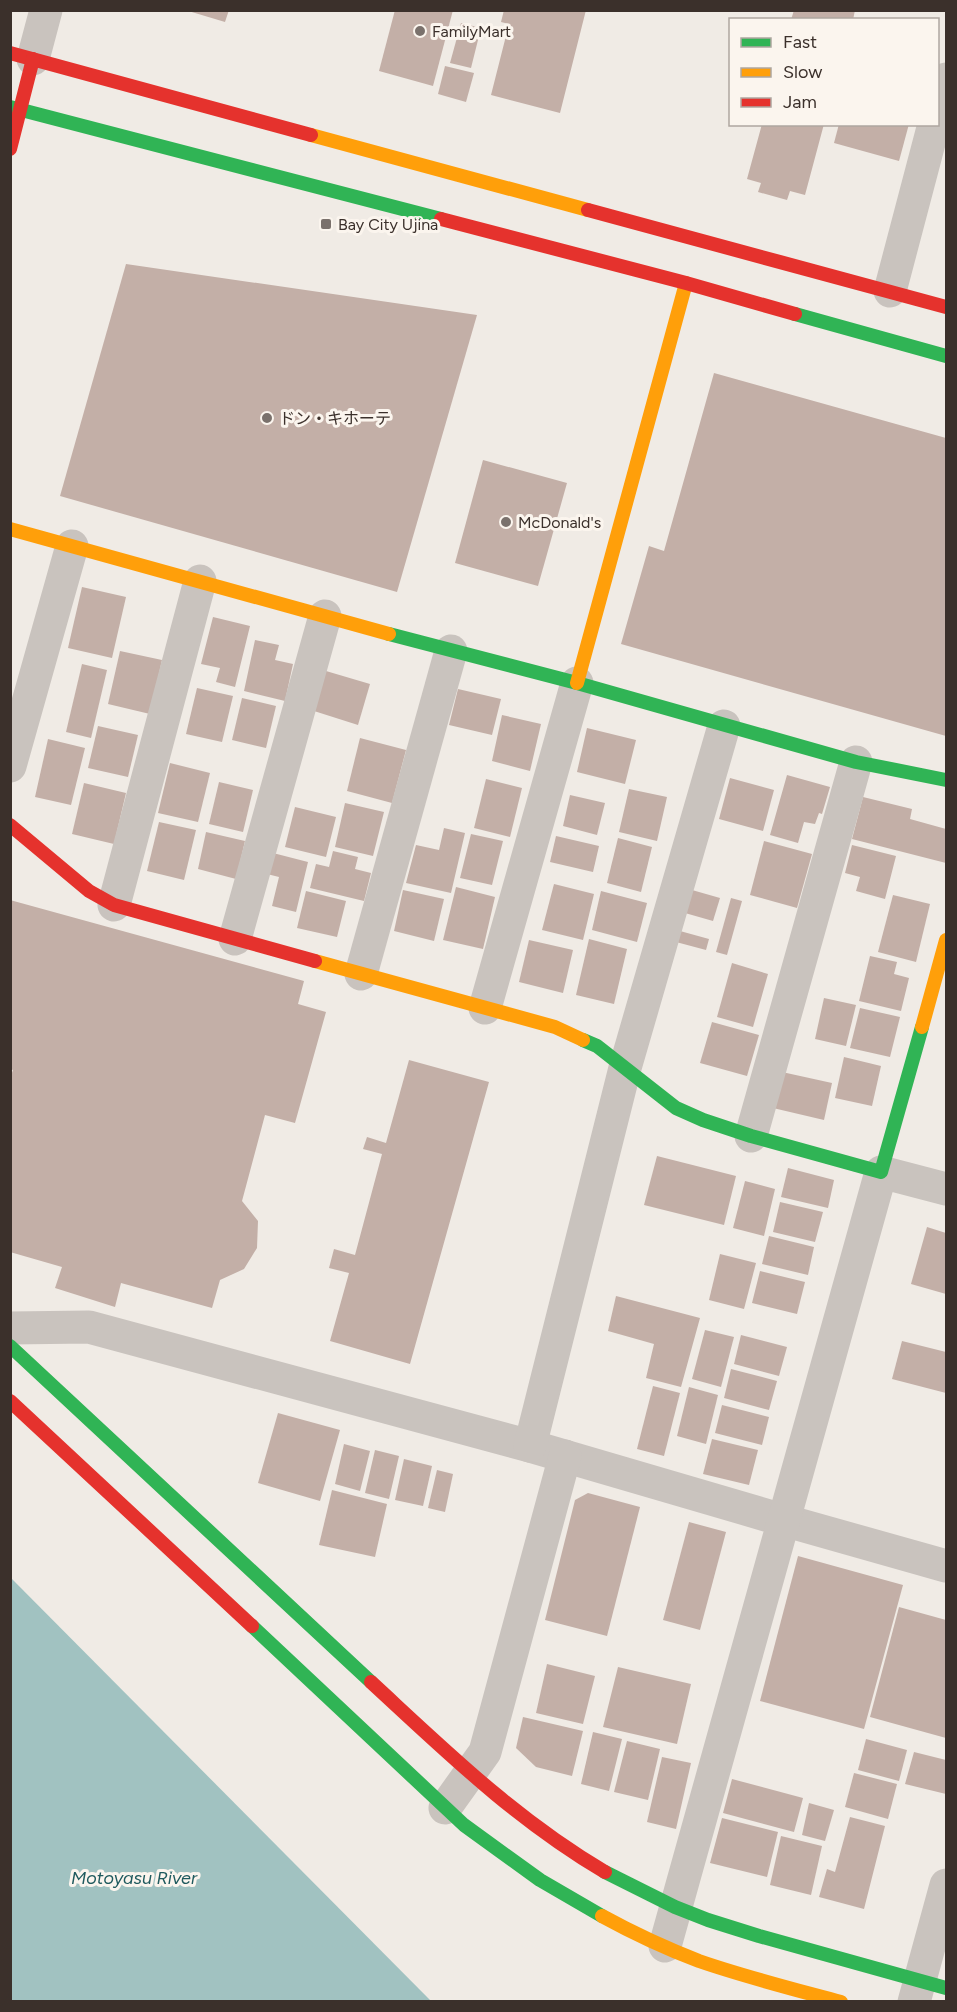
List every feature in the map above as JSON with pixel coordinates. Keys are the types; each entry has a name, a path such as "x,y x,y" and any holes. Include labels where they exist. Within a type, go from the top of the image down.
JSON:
{"street":[{"path":"10,149 22,56 46,10"},
{"path":"22,56 946,307"},
{"path":"939,108 946,79"},
{"path":"15,108 686,283 946,356"},
{"path":"890,291 933,126"},
{"path":"485,1008 577,683 686,283"},
{"path":"10,529 451,651 577,683 856,762 946,780"},
{"path":"10,766 72,546"},
{"path":"114,905 200,580"},
{"path":"235,939 325,616"},
{"path":"361,974 451,651"},
{"path":"530,1446 625,1068 724,726"},
{"path":"751,1136 856,762"},
{"path":"10,825 89,891 114,905 555,1027 597,1046 676,1107 703,1120 751,1136 946,1189"},
{"path":"665,1946 946,940"},
{"path":"10,1328 89,1327 530,1446 946,1566"},
{"path":"10,1346 469,1774 528,1822 609,1874 676,1907 926,1990 946,1885"},
{"path":"10,1401 445,1808 503,1856 589,1910 665,1946 728,1970 841,2001"},
{"path":"445,1808 485,1752 565,1456"}],"water":[{"name":"Motoyasu River","path":"11,1578 431,2001 11,2001"}],"building":[{"path":"185,10 229,10 225,22"},
{"path":"395,10 453,10 433,86 379,71"},
{"path":"504,10 586,10 560,113 491,95 509,24 501,22"},
{"path":"794,10 855,10 853,18 792,18"},
{"path":"461,23 481,28 471,68 450,63"},
{"path":"445,66 474,73 466,102 438,94"},
{"path":"761,126 823,126 805,195 790,191 787,200 758,192 761,183 747,179"},
{"path":"838,126 908,126 899,161 834,143"},
{"path":"126,264 477,315 397,592 60,496"},
{"path":"714,373 946,438 946,736 621,644 649,546 664,551"},
{"path":"483,460 567,483 538,586 455,563"},
{"path":"82,587 126,597 112,658 68,648"},
{"path":"213,617 250,626 235,687 216,682 220,668 201,664"},
{"path":"255,640 279,645 275,660 293,664 285,701 244,691"},
{"path":"120,651 162,660 150,714 108,704"},
{"path":"82,664 107,670 91,738 66,732"},
{"path":"326,671 370,684 358,725 314,711"},
{"path":"197,688 233,696 222,742 186,734"},
{"path":"458,689 501,699 492,735 449,725"},
{"path":"242,698 276,706 266,748 232,740"},
{"path":"502,715 541,724 530,771 492,761"},
{"path":"98,726 138,735 128,777 88,768"},
{"path":"587,728 636,740 625,784 577,772"},
{"path":"360,738 406,750 392,803 347,791"},
{"path":"48,739 85,748 71,805 35,797"},
{"path":"170,763 210,773 198,822 158,813"},
{"path":"787,775 830,787 822,814 819,813 815,824 804,822 798,843 770,835"},
{"path":"730,778 774,790 763,831 719,819"},
{"path":"486,779 522,788 510,837 474,828"},
{"path":"219,782 253,790 243,832 209,824"},
{"path":"84,783 126,793 114,844 72,834"},
{"path":"629,789 667,797 657,841 619,832"},
{"path":"570,795 605,803 597,835 563,826"},
{"path":"863,797 912,809 910,819 946,829 946,863 852,839"},
{"path":"345,803 384,812 373,856 335,847"},
{"path":"295,807 336,817 326,857 285,847"},
{"path":"159,822 196,830 184,880 147,871"},
{"path":"444,828 465,833 451,893 406,883 416,845 439,850"},
{"path":"206,832 245,841 236,879 198,869"},
{"path":"471,834 503,841 492,885 460,878"},
{"path":"556,836 599,846 593,872 550,862"},
{"path":"618,838 652,847 641,892 607,883"},
{"path":"764,841 812,854 797,908 750,895"},
{"path":"852,845 896,856 885,899 856,891 860,877 845,873"},
{"path":"333,851 358,857 355,869 371,873 364,901 310,888 316,864 329,867"},
{"path":"273,853 308,862 296,912 272,906 279,877 267,874"},
{"path":"554,884 594,894 583,940 542,930"},
{"path":"456,887 495,897 483,949 443,940"},
{"path":"403,890 444,899 434,941 394,931"},
{"path":"692,890 720,898 713,921 685,913"},
{"path":"306,891 346,901 337,937 297,928"},
{"path":"601,891 647,903 637,942 592,930"},
{"path":"893,895 930,904 916,962 878,952"},
{"path":"731,898 742,901 727,955 716,952"},
{"path":"10,900 304,981 298,1004 326,1012 295,1123 265,1115 242,1201 258,1221 257,1248 244,1269 220,1280 212,1308 121,1283 115,1307 55,1288 62,1267 10,1252 10,1078 13,1070 10,1069"},
{"path":"680,931 709,939 706,950 676,942"},
{"path":"589,939 627,949 614,1004 576,995"},
{"path":"529,940 573,950 563,993 519,982"},
{"path":"870,956 897,962 894,974 909,978 901,1011 859,1001"},
{"path":"732,963 768,974 753,1027 717,1017"},
{"path":"824,998 856,1005 846,1046 815,1039"},
{"path":"860,1008 900,1017 890,1057 850,1048"},
{"path":"712,1022 759,1035 747,1076 700,1063"},
{"path":"844,1057 881,1066 872,1106 835,1098"},
{"path":"409,1060 489,1082 410,1364 330,1341 349,1273 329,1268 334,1249 355,1255 382,1154 363,1149 367,1137 386,1143"},
{"path":"782,1072 832,1083 824,1120 773,1108"},
{"path":"657,1156 736,1176 724,1225 644,1205"},
{"path":"788,1168 834,1180 828,1208 781,1197"},
{"path":"745,1181 775,1189 764,1236 733,1228"},
{"path":"780,1202 823,1212 815,1242 773,1232"},
{"path":"927,1227 946,1233 946,1294 911,1284"},
{"path":"769,1236 814,1247 808,1275 762,1264"},
{"path":"720,1254 756,1263 744,1309 709,1300"},
{"path":"760,1271 805,1282 797,1314 752,1303"},
{"path":"616,1296 700,1318 681,1387 646,1378 654,1344 608,1331"},
{"path":"705,1330 734,1337 721,1387 692,1379"},
{"path":"741,1335 787,1347 779,1376 734,1364"},
{"path":"902,1341 946,1352 946,1393 892,1379"},
{"path":"731,1369 777,1381 769,1410 724,1398"},
{"path":"653,1386 680,1393 664,1456 637,1449"},
{"path":"689,1387 718,1395 706,1444 677,1436"},
{"path":"722,1405 769,1417 762,1445 715,1433"},
{"path":"278,1413 340,1430 320,1501 258,1483"},
{"path":"712,1439 758,1450 749,1485 703,1474"},
{"path":"344,1444 370,1451 360,1491 335,1484"},
{"path":"375,1450 399,1456 389,1499 365,1493"},
{"path":"404,1459 432,1466 423,1506 395,1500"},
{"path":"437,1470 453,1474 445,1512 428,1508"},
{"path":"332,1490 387,1504 375,1557 319,1545"},
{"path":"588,1493 640,1507 607,1636 545,1620 575,1500"},
{"path":"689,1522 726,1532 700,1630 663,1620"},
{"path":"798,1556 903,1585 864,1729 760,1701"},
{"path":"899,1607 946,1620 946,1738 870,1717"},
{"path":"547,1664 595,1676 583,1724 536,1713"},
{"path":"618,1667 691,1684 677,1744 603,1727"},
{"path":"523,1717 583,1731 572,1776 536,1767 516,1748"},
{"path":"593,1732 622,1739 609,1791 581,1784"},
{"path":"866,1739 907,1750 899,1781 858,1770"},
{"path":"627,1741 660,1749 648,1800 614,1792"},
{"path":"914,1752 946,1760 946,1794 905,1784"},
{"path":"662,1757 691,1763 676,1829 647,1822"},
{"path":"854,1773 897,1784 888,1819 845,1807"},
{"path":"732,1779 803,1798 794,1832 723,1813"},
{"path":"809,1803 834,1810 825,1841 802,1835"},
{"path":"850,1817 885,1826 864,1909 819,1897 827,1869 835,1872"},
{"path":"722,1818 778,1832 767,1877 710,1863"},
{"path":"781,1836 822,1846 811,1895 770,1885"}],"traffic: fast":[{"path":"10,107 441,219"},
{"path":"795,314 946,356"},
{"path":"389,634 577,683 856,762 946,780"},
{"path":"583,1040 597,1046 676,1108 703,1120 751,1136 881,1172 922,1027"},
{"path":"10,1346 371,1682"},
{"path":"252,1626 464,1825 540,1880 602,1916"},
{"path":"605,1872 675,1907 708,1920 946,1988"}],"traffic: slow":[{"path":"311,135 588,210"},
{"path":"577,683 686,283"},
{"path":"10,529 389,634"},
{"path":"922,1027 946,940"},
{"path":"315,961 555,1027 583,1040"},
{"path":"602,1916 649,1940 699,1961 751,1978 841,2002"}],"traffic: jam":[{"path":"10,53 311,135"},
{"path":"10,149 33,59"},
{"path":"588,210 946,307"},
{"path":"441,219 795,314"},
{"path":"10,825 89,891 114,905 315,961"},
{"path":"10,1401 252,1626"},
{"path":"371,1682 511,1807 541,1830 605,1872"}],"place":[{"name":"FamilyMart","path":"420,31"},
{"name":"Bay City Ujina","path":"326,224"},
{"name":"ドン・キホーテ","path":"267,418"},
{"name":"McDonald's","path":"506,522"}]}
